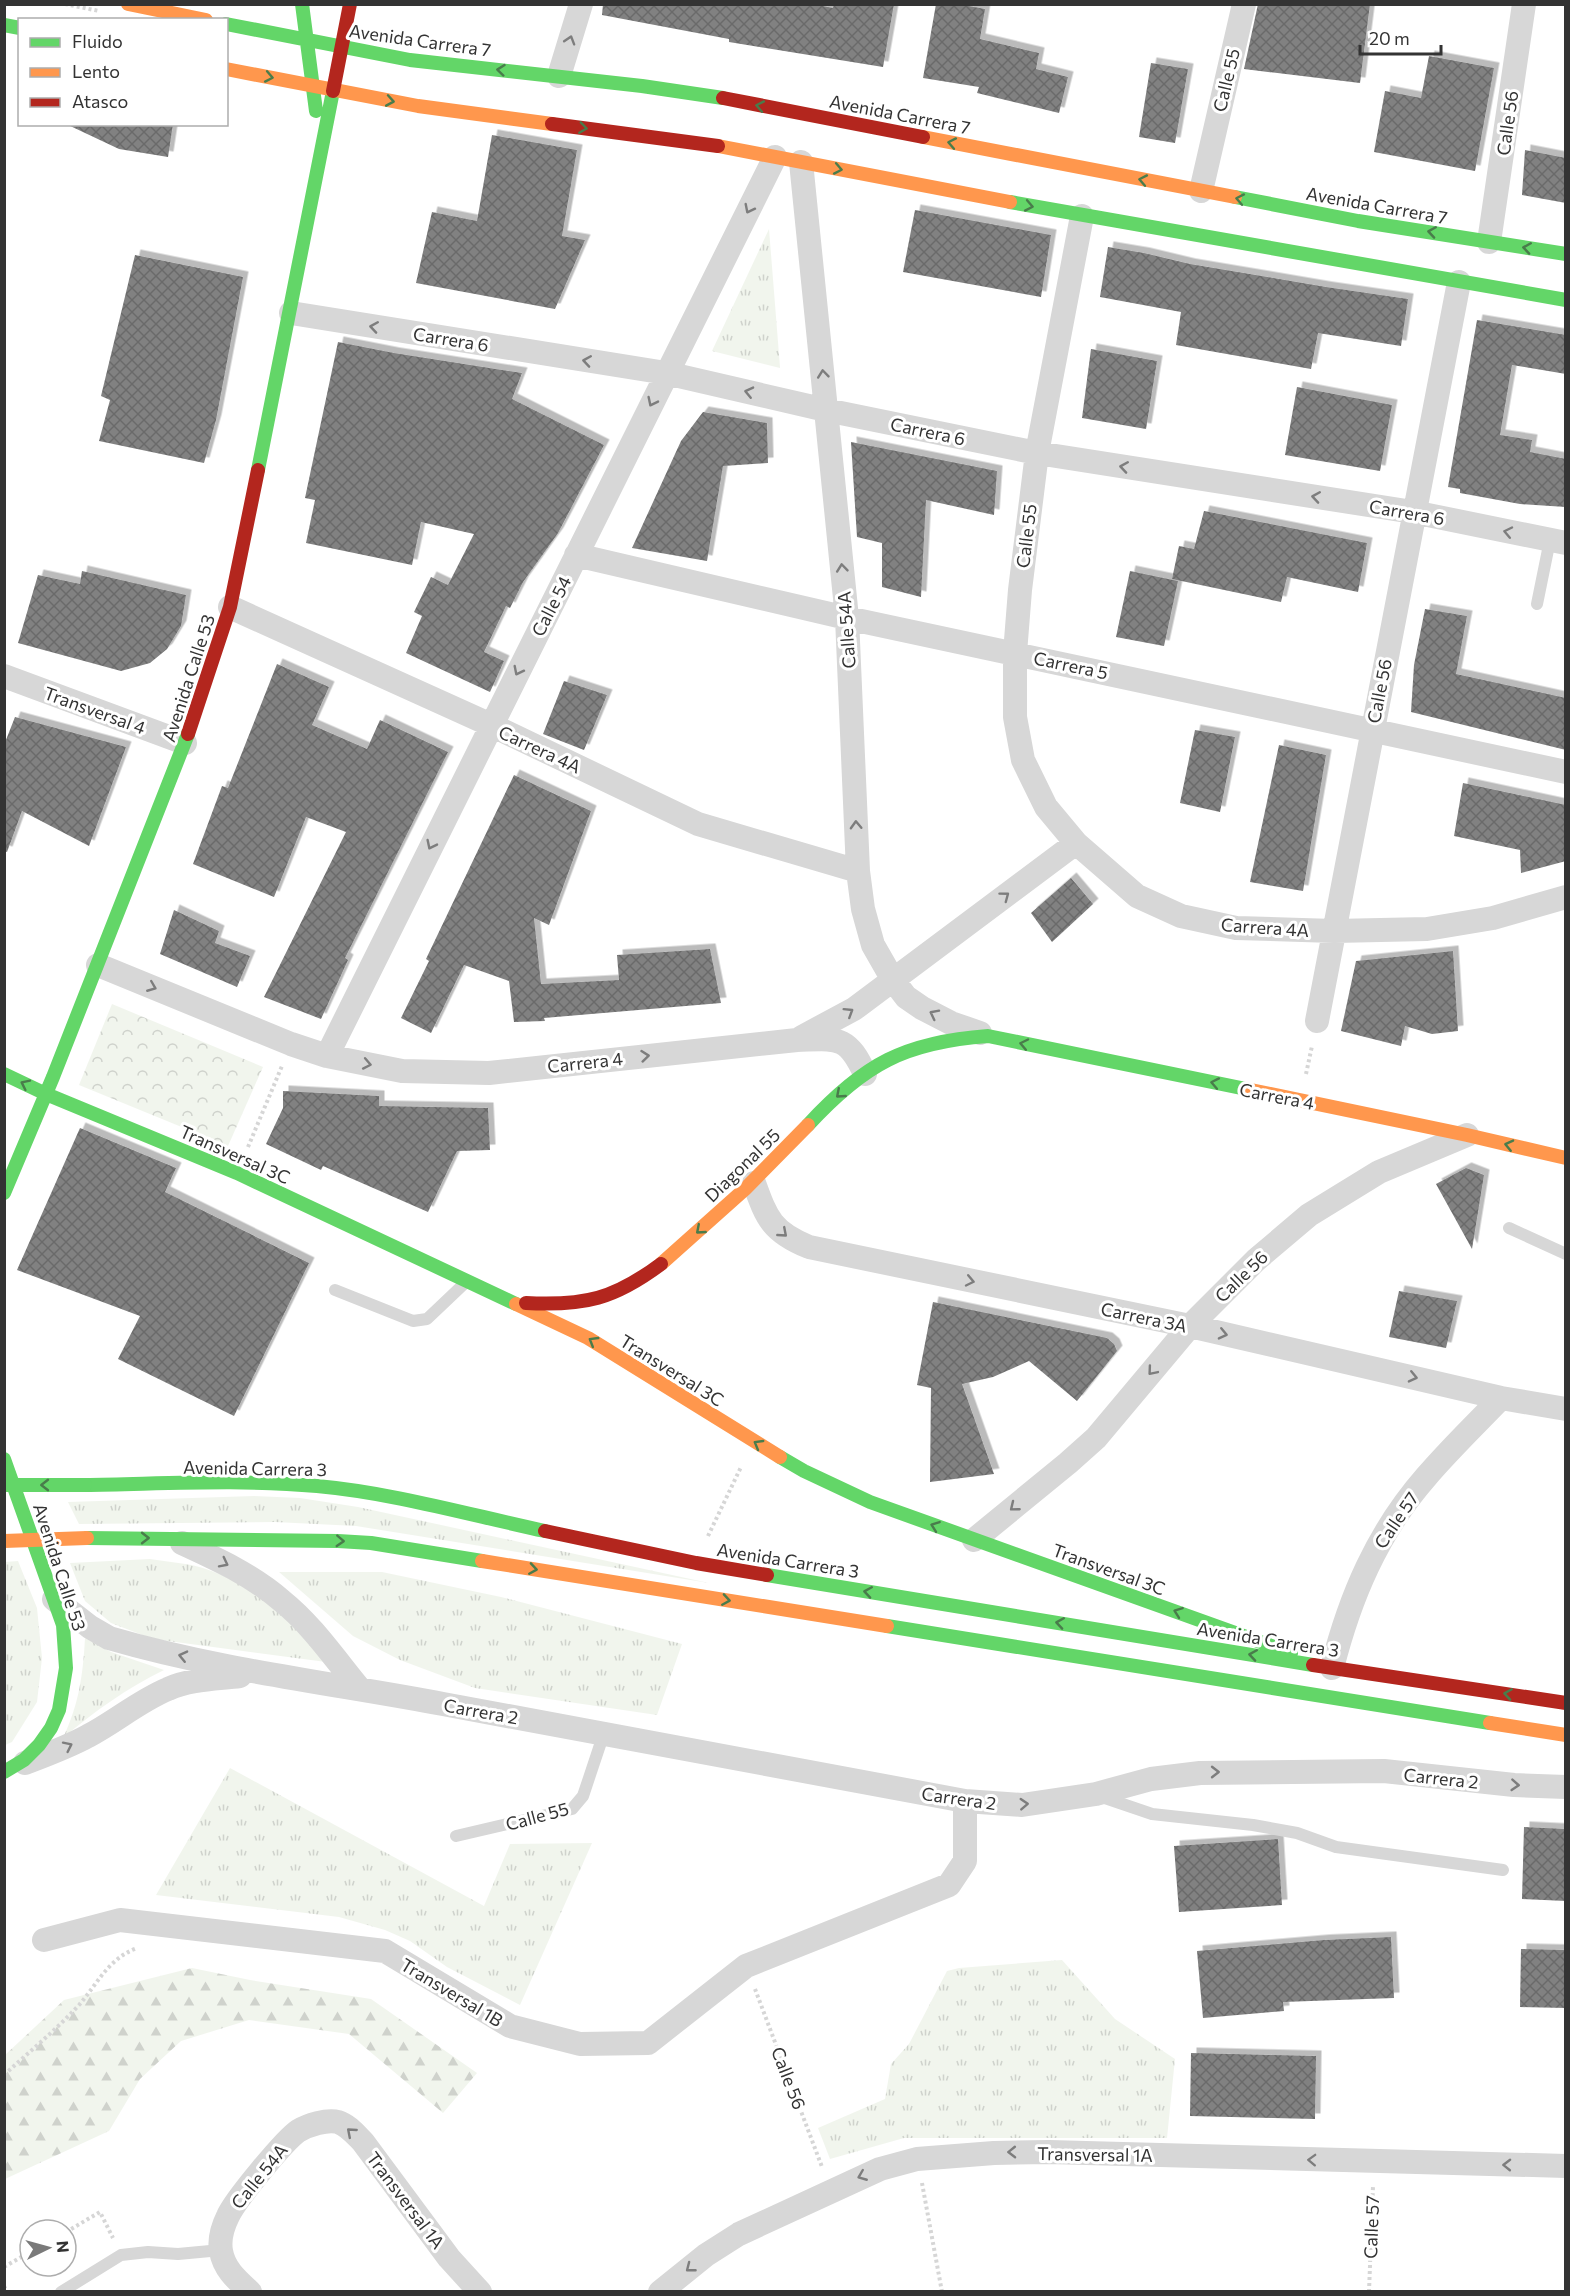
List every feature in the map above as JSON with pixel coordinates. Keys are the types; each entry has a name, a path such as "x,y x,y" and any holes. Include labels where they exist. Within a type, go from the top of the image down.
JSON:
{"main road":[{"path":"128,4 196,18"},
{"name":"Avenida Calle 53","path":"302,4 321,149"},
{"name":"Avenida Calle 53","path":"4,1193 46,1094 186,743 230,608 291,313 350,4"},
{"name":"Avenida Carrera 7","path":"228,24 410,60 706,95 1358,221 1566,254"},
{"path":"228,69 409,104 715,146 1082,216 1566,300"},
{"name":"Diagonal 55","path":"516,1303 563,1304 589,1301 638,1281 659,1266 754,1184 815,1116 865,1074 894,1055 923,1044 957,1038 988,1036"},
{"name":"Carrera 4","path":"988,1036 1467,1135 1566,1158"},
{"name":"Transversal 3C","path":"4,1074 46,1094 237,1173 588,1338 753,1442 804,1471 870,1502 1332,1668"},
{"name":"Avenida Calle 53","path":"4,1459 63,1625 67,1650 66,1681 58,1717 39,1746 9,1770"},
{"name":"Avenida Carrera 3","path":"4,1485 267,1483 318,1486 368,1493 696,1563 1332,1668 1566,1703"},
{"path":"4,1541 171,1538 370,1543 1566,1735"}],"street":[{"path":"559,76 581,4"},
{"name":"Calle 55","path":"1201,191 1244,4"},
{"name":"Calle 56","path":"1489,242 1524,4"},
{"name":"Calle 54","path":"327,1056 775,157"},
{"name":"Calle 54A","path":"801,162 847,618 858,871 863,909 873,945 893,980 906,997 951,1023 988,1036"},
{"name":"Calle 55","path":"1076,843 1046,807 1023,760 1015,717 1015,653 1020,590 1037,453 1082,216"},
{"name":"Calle 56","path":"1317,1022 1413,512 1459,282"},
{"name":"Carrera 6","path":"291,313 666,374 826,410 1037,453 1413,512 1558,542"},
{"name":"Carrera 5","path":"576,555 847,618 1566,772"},
{"name":"Carrera 4A","path":"230,608 491,725 698,824 858,871"},
{"name":"Transversal 4","path":"4,676 186,743"},
{"path":"797,1040 854,1009 1076,843"},
{"name":"Carrera 4A","path":"1076,843 1137,896 1181,916 1236,928 1334,931 1427,929 1492,918 1566,897"},
{"name":"Carrera 4","path":"98,965 291,1044 327,1056 402,1071 489,1073 797,1040 833,1039 847,1044 858,1058 865,1074"},
{"name":"Calle 56","path":"974,1540 1068,1463 1096,1437 1190,1326 1256,1260 1310,1215 1379,1172 1467,1135"},
{"name":"Carrera 3A","path":"754,1184 766,1216 791,1240 809,1247 1190,1326 1502,1398 1566,1409"},
{"name":"Calle 57","path":"1332,1668 1355,1590 1381,1538 1425,1478 1502,1398"},
{"path":"171,1538 226,1563 256,1581 284,1602 315,1634 359,1688"},
{"name":"Carrera 2","path":"54,1599 90,1628 109,1638 260,1674 359,1688 965,1801 1022,1805 1095,1794 1151,1779 1200,1773 1384,1771 1514,1785 1566,1787"},
{"name":"Carrera 2","path":"9,1770 56,1752 89,1736 169,1688 198,1680 260,1674"},
{"name":"Transversal 1B","path":"44,1940 120,1920 385,1951 510,2026 580,2044 648,2043 747,1966 949,1885 965,1861 965,1801"},
{"name":"Transversal 1A","path":"324,2123 337,2122 349,2128 363,2142 449,2258 480,2292"},
{"name":"Calle 54A","path":"221,2250 222,2230 229,2213 285,2142 309,2125 324,2123"},
{"name":"Transversal 1A","path":"660,2292 706,2255 739,2234 880,2169 917,2158 1049,2152 1566,2166"},
{"path":"221,2250 226,2267 250,2292"}],"lane":[{"path":"1537,604 1558,542"},
{"path":"1509,1228 1566,1254"},
{"path":"335,1290 413,1321 427,1319 467,1280"},
{"name":"Calle 55","path":"456,1836 573,1809 583,1796 604,1733"},
{"path":"1095,1794 1152,1814 1253,1825 1297,1833 1336,1847 1503,1870"},
{"path":"61,2292 121,2255 148,2252 178,2254 221,2250"}],"path":[{"path":"1300,1101 1317,1022"},
{"path":"237,1173 291,1044"},
{"path":"708,1537 753,1442"},
{"path":"4,2075 79,2004 108,1966 123,1953 140,1947"},
{"name":"Calle 56","path":"747,1966 831,2190"},
{"path":"917,2158 942,2292"},
{"name":"Calle 57","path":"1369,2292 1374,2162"},
{"path":"78,2225 100,2212 121,2255"},
{"path":"4,2267 18,2259"},
{"path":"4,2286 7,2292"}],"green space":[{"path":"769,229 780,367 780,368 712,351"},
{"path":"112,1004 263,1067 228,1146 79,1085"},
{"path":"254,1496 300,1498 358,1507 709,1583 356,1526 275,1522 79,1524 68,1502"},
{"path":"150,1559 199,1567 242,1585 286,1619 326,1662 153,1639 111,1623 85,1601 70,1563"},
{"path":"18,1561 37,1608 42,1658 37,1702 12,1742 5,1745 5,1562"},
{"path":"279,1572 382,1572 501,1597 682,1644 657,1715 475,1688 400,1660 353,1636"},
{"path":"85,1638 111,1652 164,1670 137,1684 63,1738 79,1689"},
{"path":"230,1768 484,1906 510,1844 592,1843 520,2005 447,1967 410,1941 385,1930 339,1917 156,1895"},
{"path":"1062,1960 1115,2019 1175,2059 1167,2138 904,2138 830,2159 818,2128 885,2099 891,2064 909,2044 947,1971 959,1968"},
{"path":"192,1968 250,1980 371,1999 477,2073 443,2113 349,2034 249,2020 181,2041 140,2079 109,2131 5,2179 5,2055 64,2000"}],"building":[{"path":"603,4 813,4 833,8 834,4 894,4 883,67 729,42 729,39 602,15"},
{"path":"936,4 958,4 985,9 980,39 1039,53 1036,69 1068,77 1059,113 977,93 979,87 923,78"},
{"path":"1258,4 1370,4 1360,83 1244,69"},
{"path":"1429,56 1494,68 1475,171 1374,152 1385,91 1421,98"},
{"path":"1151,63 1188,69 1175,143 1139,137"},
{"path":"70,126 173,126 168,157 119,149"},
{"path":"492,135 577,150 562,236 585,240 555,309 416,283 432,212 477,221"},
{"path":"1525,150 1566,158 1566,203 1522,195"},
{"path":"915,210 1051,235 1041,297 903,272"},
{"path":"1108,247 1190,264 1408,299 1401,346 1318,333 1311,369 1176,345 1181,312 1100,297"},
{"path":"135,255 243,277 216,420 204,463 99,441 110,400 101,396"},
{"path":"1477,320 1566,335 1566,374 1512,365 1500,435 1532,440 1530,452 1566,459 1566,507 1520,504 1460,493 1460,489 1448,487"},
{"path":"338,342 522,373 512,399 604,445 558,533 523,582 510,608 506,606 484,652 504,661 490,692 406,653 422,616 414,612 431,577 448,585 474,534 421,522 412,565 306,543 315,500 305,498"},
{"path":"1091,349 1157,361 1146,429 1082,418"},
{"path":"1297,387 1392,405 1380,471 1285,455"},
{"path":"703,412 767,423 768,463 723,466 707,561 632,548 681,441"},
{"path":"851,442 997,471 994,515 926,500 921,597 882,587 882,543 857,537"},
{"path":"1204,511 1367,543 1358,592 1287,577 1281,602 1172,579 1179,546 1194,549"},
{"path":"82,571 186,595 181,626 167,649 150,663 121,671 18,643 38,575 80,584"},
{"path":"1130,571 1178,581 1164,646 1116,637"},
{"path":"1425,609 1467,616 1456,674 1566,698 1566,750 1411,712 1414,665"},
{"path":"277,664 329,687 312,725 367,749 380,720 448,752 345,958 348,960 321,1019 264,997 346,832 306,817 274,897 193,864 222,786 228,788"},
{"path":"564,681 607,695 584,750 543,734"},
{"path":"15,717 126,747 89,846 22,811 7,852 4,851 4,745"},
{"path":"1195,730 1235,737 1220,812 1180,803"},
{"path":"1279,745 1326,755 1303,891 1250,882"},
{"path":"514,775 591,811 549,925 534,918 541,984 619,980 617,955 710,949 721,1003 544,1018 545,1021 514,1022 509,981 464,965 431,1033 401,1018 429,961 426,959"},
{"path":"1463,783 1566,805 1566,861 1521,873 1520,850 1454,836"},
{"path":"1071,878 1093,904 1052,942 1031,913"},
{"path":"174,910 219,931 215,943 250,956 237,987 160,954"},
{"path":"1453,951 1458,1031 1432,1034 1405,1026 1401,1046 1341,1031 1356,961"},
{"path":"283,1091 379,1096 379,1106 488,1108 490,1150 457,1151 428,1212 323,1166 321,1170 266,1144 283,1108"},
{"path":"80,1128 176,1168 165,1192 309,1263 234,1416 118,1359 140,1316 17,1270"},
{"path":"1466,1168 1484,1175 1472,1249 1436,1184"},
{"path":"1399,1291 1457,1301 1446,1348 1389,1337"},
{"path":"933,1302 1107,1338 1114,1344 1117,1351 1077,1401 1029,1361 993,1377 962,1384 994,1474 930,1482 931,1388 917,1385"},
{"path":"1524,1827 1566,1829 1566,1901 1522,1899"},
{"path":"1278,1839 1282,1905 1179,1912 1174,1846"},
{"path":"1391,1937 1394,1998 1283,2002 1284,2011 1203,2018 1197,1951 1324,1940"},
{"path":"1521,1949 1566,1950 1566,2008 1520,2007"},
{"path":"1191,2053 1316,2056 1315,2119 1190,2116"}],"traffic: fast":[{"path":"302,4 316,111"},
{"path":"228,24 410,60 642,86 723,98"},
{"path":"4,25 18,28"},
{"path":"258,470 333,91"},
{"path":"1235,197 1358,221 1566,254"},
{"path":"1010,202 1566,300"},
{"path":"4,1193 53,1077 188,734"},
{"path":"808,1125 848,1086 888,1060 933,1044 988,1036 1246,1089"},
{"path":"4,1074 46,1094 237,1173 516,1304"},
{"path":"780,1457 870,1502 1291,1653"},
{"path":"4,1459 63,1625 66,1668 59,1710 51,1728 24,1760 4,1772"},
{"path":"85,1485 230,1482 317,1486 403,1499 545,1531"},
{"path":"4,1485 85,1485"},
{"path":"87,1538 338,1541 371,1543 482,1561"},
{"path":"767,1575 1313,1665"},
{"path":"887,1626 1490,1723"}],"traffic: slow":[{"path":"128,4 196,18"},
{"path":"228,69 418,106 552,124"},
{"path":"923,137 1235,197"},
{"path":"718,146 1010,202"},
{"path":"1246,1089 1566,1158"},
{"path":"661,1264 745,1189 808,1125"},
{"path":"516,1304 588,1338 780,1457"},
{"path":"4,1541 87,1538"},
{"path":"482,1561 887,1626"},
{"path":"1490,1723 1566,1735"}],"traffic: jam":[{"path":"333,91 350,4"},
{"path":"723,98 923,137"},
{"path":"552,124 718,146"},
{"path":"188,734 230,607 258,470"},
{"path":"526,1303 565,1303 598,1298 628,1285 661,1264"},
{"path":"545,1531 696,1563 767,1575"},
{"path":"1313,1665 1566,1703"}]}
